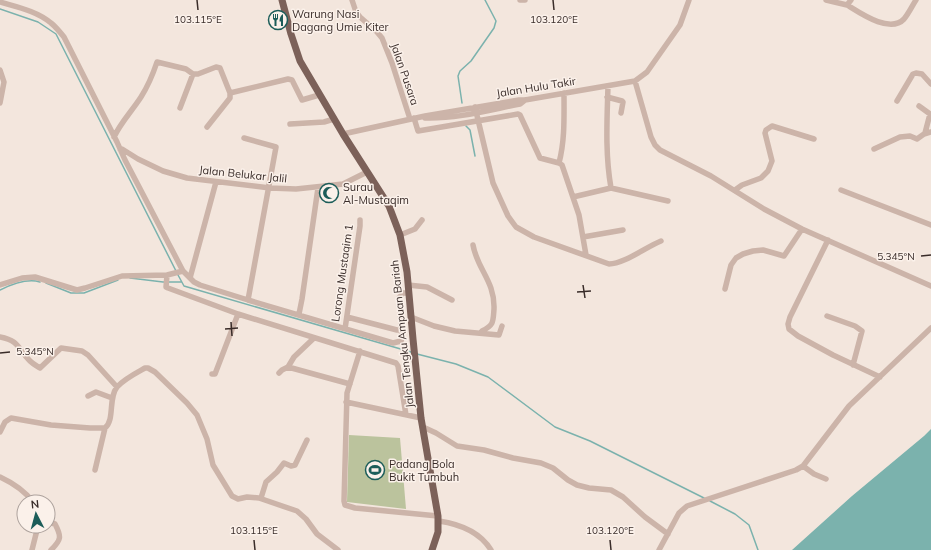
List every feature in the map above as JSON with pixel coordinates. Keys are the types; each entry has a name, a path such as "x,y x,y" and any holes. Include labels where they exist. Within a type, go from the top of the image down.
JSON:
{"main road":[{"name":"Jalan Tengku Ampuan Bariah","path":"282,0 300,61 343,134 390,206 400,235 408,272 421,418 439,518 438,532 432,550"}],"street":[{"name":"Jalan Pusara","path":"352,0 356,12 382,38 418,131 478,121"},
{"path":"520,0 525,0"},
{"path":"688,0 680,25 647,72 635,81 651,137 655,145 666,154 711,176 764,209 802,229 931,286"},
{"path":"826,0 847,5 880,22 889,24 896,23 903,19 916,0"},
{"path":"847,5 851,0"},
{"path":"0,2 46,19 52,23 64,37 182,271 190,278 200,285 345,329 394,342 401,341 402,338 399,298 403,293 409,293"},
{"path":"114,137 120,124 147,87 157,62 186,69 193,74 198,74 216,67 220,68 230,93 230,98 207,127"},
{"path":"0,70 4,82 0,103"},
{"path":"180,108 193,74"},
{"path":"897,101 913,74 922,74 931,84"},
{"path":"230,93 288,79 292,80 302,100 319,95"},
{"name":"Jalan Hulu Takir","path":"343,134 412,118 635,81"},
{"path":"608,86 606,131 611,188"},
{"path":"559,163 564,129 564,93"},
{"path":"608,97 623,102 621,113"},
{"path":"421,117 441,118 476,113 520,104 525,100"},
{"path":"874,149 896,138 910,136 918,139 928,133 931,114 918,106"},
{"path":"475,107 493,183 508,216 516,227 534,237 606,263 613,264 618,263 661,241"},
{"path":"478,121 518,114 520,115 540,158 562,165 579,215 586,255"},
{"path":"290,124 324,122 334,119"},
{"path":"735,190 742,185 761,178 768,171 772,161 765,133 766,130 772,126 814,139"},
{"path":"244,138 276,147 248,300"},
{"name":"Jalan Belukar Jalil","path":"120,149 163,171 187,178 268,188 318,188 343,184 367,172"},
{"path":"190,278 216,182"},
{"path":"298,314 302,299 318,188"},
{"path":"573,197 611,188 668,201"},
{"path":"841,190 931,225"},
{"name":"Lorong Mustaqim 1","path":"345,329 360,220"},
{"path":"400,235 415,229 422,220"},
{"path":"725,289 730,265 736,258 759,250 784,256 802,229"},
{"path":"583,237 623,230"},
{"path":"828,240 790,316 788,324 789,329 798,336 853,365 880,377"},
{"path":"473,245 474,254 492,289 494,300 492,324 482,333"},
{"path":"0,285 22,278 35,277 76,290 122,276 167,276 182,271"},
{"path":"167,276 166,285 168,288 175,291 238,314 396,363 398,366 406,415"},
{"path":"408,285 428,287 452,300"},
{"path":"212,374 215,374 238,314"},
{"path":"827,316 855,326 862,331 853,365"},
{"path":"347,317 401,330"},
{"path":"411,317 434,326 455,331 499,335 502,326"},
{"path":"659,550 679,513 687,506 796,470 802,466 849,406 931,328"},
{"path":"0,337 11,339 30,361 40,368 61,348 64,347 82,351 88,355 117,387"},
{"path":"279,374 282,370 288,367 294,357 314,338"},
{"path":"360,351 346,402 345,505 355,508 439,518 473,532 491,550"},
{"path":"288,367 350,384"},
{"path":"95,470 105,428 109,423 112,398 117,387 145,368 148,368 155,372 187,403 196,415 207,439 213,465 232,496 238,499 247,497 261,498 297,511 306,519 317,534 338,550"},
{"path":"88,396 96,392 112,398"},
{"path":"346,402 421,418"},
{"path":"0,432 5,422 11,418 51,425 105,428"},
{"path":"423,427 457,446 484,450 513,458 542,463 577,485 589,488 611,490 623,497 645,517 668,534"},
{"path":"261,498 266,482 284,463 291,466 294,465 307,440"},
{"path":"802,466 826,480"},
{"path":"0,477 27,494"},
{"path":"51,550 59,541 60,534 56,526"},
{"path":"32,550 36,534"}],"green space":[{"name":"Padang Bola Bukit Tumbuh","path":"349,435 400,438 406,509 347,502"}],"water":[{"path":"931,429 931,550 792,550 852,496"}],"waterway":[{"path":"462,103 458,76 460,71 471,61 494,28 496,21 485,0"},
{"path":"0,9 38,22 56,34 176,271"},
{"path":"466,126 470,130 475,156"},
{"path":"178,275 184,286 411,352"},
{"path":"130,278 163,282 181,282"},
{"path":"46,283 71,293 84,293 118,280"},
{"path":"0,290 25,281 40,282"},
{"path":"417,354 456,364 488,377 555,427 590,441 704,498"},
{"path":"710,501 735,514 749,525 758,550"}],"place":[{"name":"Warung Nasi Dagang Umie Kiter","path":"278,20"},
{"name":"Surau Al-Mustaqim","path":"329,193"},
{"name":"Padang Bola Bukit Tumbuh","path":"375,470"}]}
